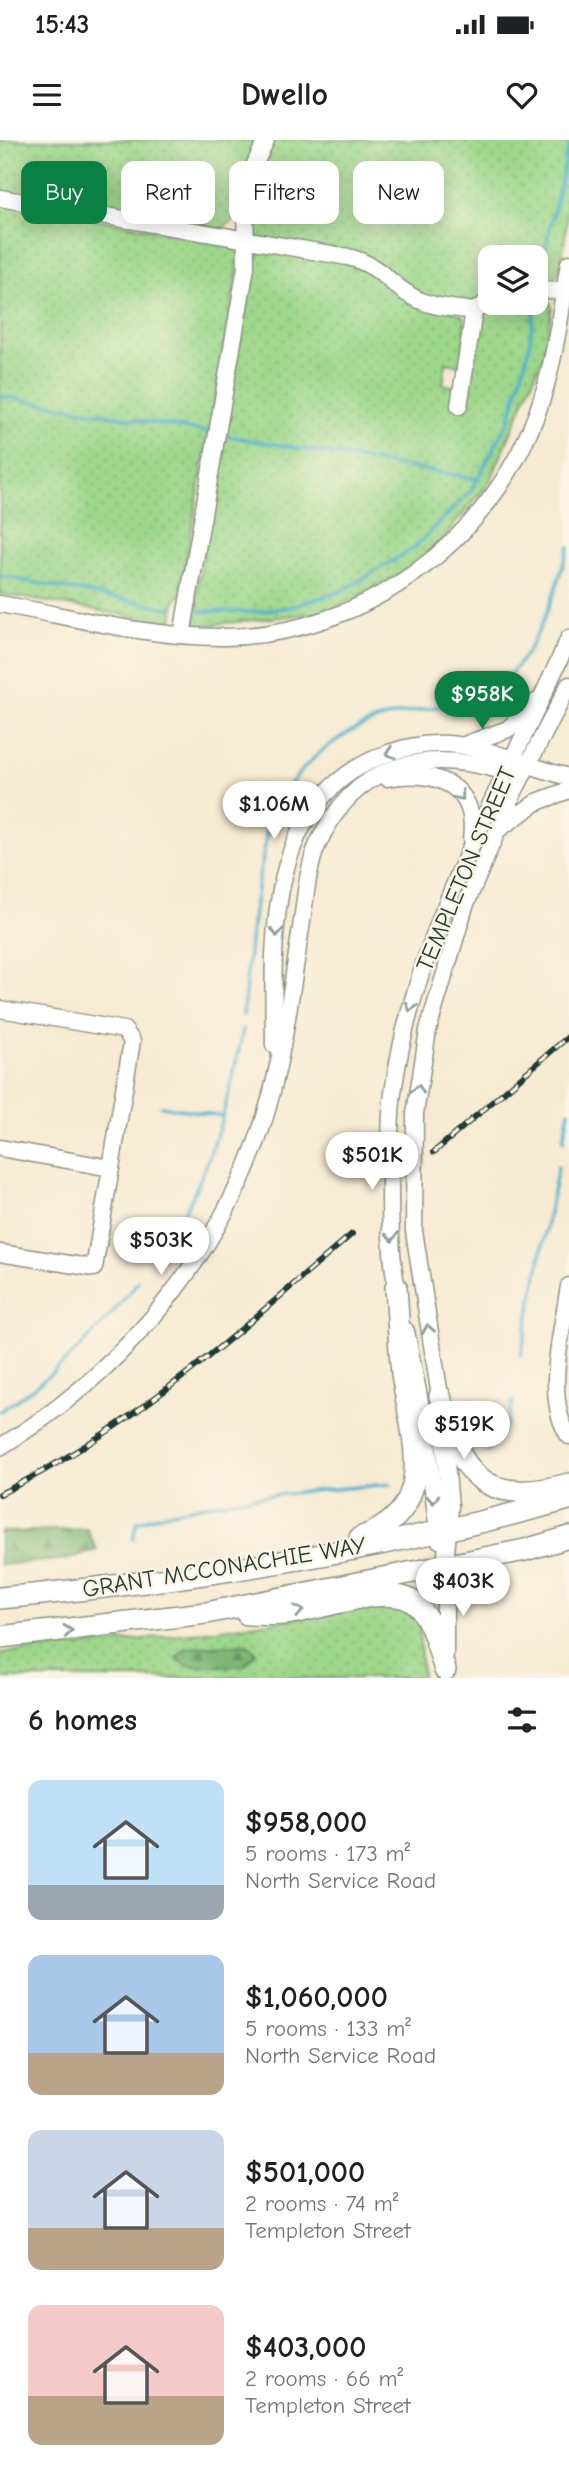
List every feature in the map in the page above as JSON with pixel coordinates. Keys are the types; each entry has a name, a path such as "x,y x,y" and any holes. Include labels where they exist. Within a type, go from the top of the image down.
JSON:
{"main road":[{"path":"201,1575 267,1557 362,1538 384,1527 408,1501 414,1484 416,1462 402,1372 396,1287"},
{"path":"440,1396 456,1448 466,1464 486,1482 499,1489 519,1493 569,1484"},
{"name":"GRANT MCCONACHIE WAY","path":"0,1598 201,1575 443,1530 569,1499"},
{"name":"GRANT MCCONACHIE WAY","path":"0,1637 206,1614 569,1539"},
{"path":"206,1614 286,1614 382,1595 398,1595 414,1602 426,1617 445,1674"}],"street":[{"path":"181,635 246,267 248,179 266,140"},
{"path":"0,198 361,260 379,269 418,299 474,311"},
{"path":"0,604 181,635 255,635 332,617 394,588 452,543 497,491 528,437 550,372 569,263"},
{"path":"548,290 564,291"},
{"path":"459,406 474,311 478,308"},
{"name":"TEMPLETON STREET","path":"443,1530 396,1287 390,1208 392,1095 419,975 469,852 569,638"},
{"path":"275,1072 279,901 285,867 302,825 327,791 361,765 407,748 481,741 508,729 534,704 555,670"},
{"name":"TEMPLETON STREET","path":"445,1674 440,1396 414,1231 415,1114 428,1030 444,969 465,906 528,767 569,685"},
{"path":"457,745 510,765"},
{"path":"0,1447 52,1412 96,1376 138,1335 204,1246 243,1174 267,1112 312,862 330,824 354,794 385,771 428,760 528,767 569,777"},
{"path":"354,794 369,784 390,777 412,775 439,778 458,792 469,810 472,824 469,852"},
{"path":"499,829 537,802 569,790"},
{"path":"0,1009 124,1030 130,1034 132,1041 94,1268 0,1253"},
{"path":"0,1148 111,1168"},
{"path":"569,1286 556,1396 559,1417 569,1436"}],"green space":[{"path":"0,140 259,140 247,161 229,161 229,224 222,229 190,224 215,224 215,161 121,161 121,213 107,211 107,161 21,161 21,197 0,194"},
{"path":"273,140 569,140 566,225 558,272 548,282 548,245 478,245 478,300 472,303 425,298 398,279 256,236 252,224 339,224 339,161 264,161"},
{"path":"0,201 21,205 21,224 107,224 107,221 236,245 241,252 180,596 175,601 172,619 166,622 0,594"},
{"path":"262,250 342,260 462,315 465,318 462,366 446,363 443,384 457,387 483,315 548,315 548,299 552,307 544,354 490,482 422,563 327,612 199,626 195,621 198,602 195,601 253,265"},
{"path":"87,1529 97,1550 69,1559 0,1565 0,1532"},
{"path":"387,1603 413,1612 419,1622 422,1678 0,1678 0,1653 194,1633"},
{"path":"246,1644 256,1652 244,1666 187,1666 176,1658 187,1648"}],"waterway":[{"path":"546,245 569,145"},
{"path":"197,611 254,612 290,607 342,591 414,548 471,491 510,418 529,348 533,315"},
{"path":"0,396 207,432"},
{"path":"227,436 477,479"},
{"path":"243,1015 253,916 267,831 282,797 308,764 341,737 359,727 379,719 474,697 487,691 512,672 540,629 569,547"},
{"path":"0,576 173,609"},
{"path":"162,1248 192,1197 214,1143 243,1029"},
{"path":"161,1106 222,1116"},
{"path":"563,1141 569,1111"},
{"path":"521,1356 558,1167"},
{"path":"0,1411 57,1369 108,1318 138,1282"},
{"path":"487,1452 507,1425 513,1402"},
{"path":"133,1539 137,1522 199,1506 263,1496 391,1484"}],"railway":[{"path":"434,1152 569,1036"},
{"path":"0,1494 50,1467 142,1408 226,1342 352,1234"}]}
